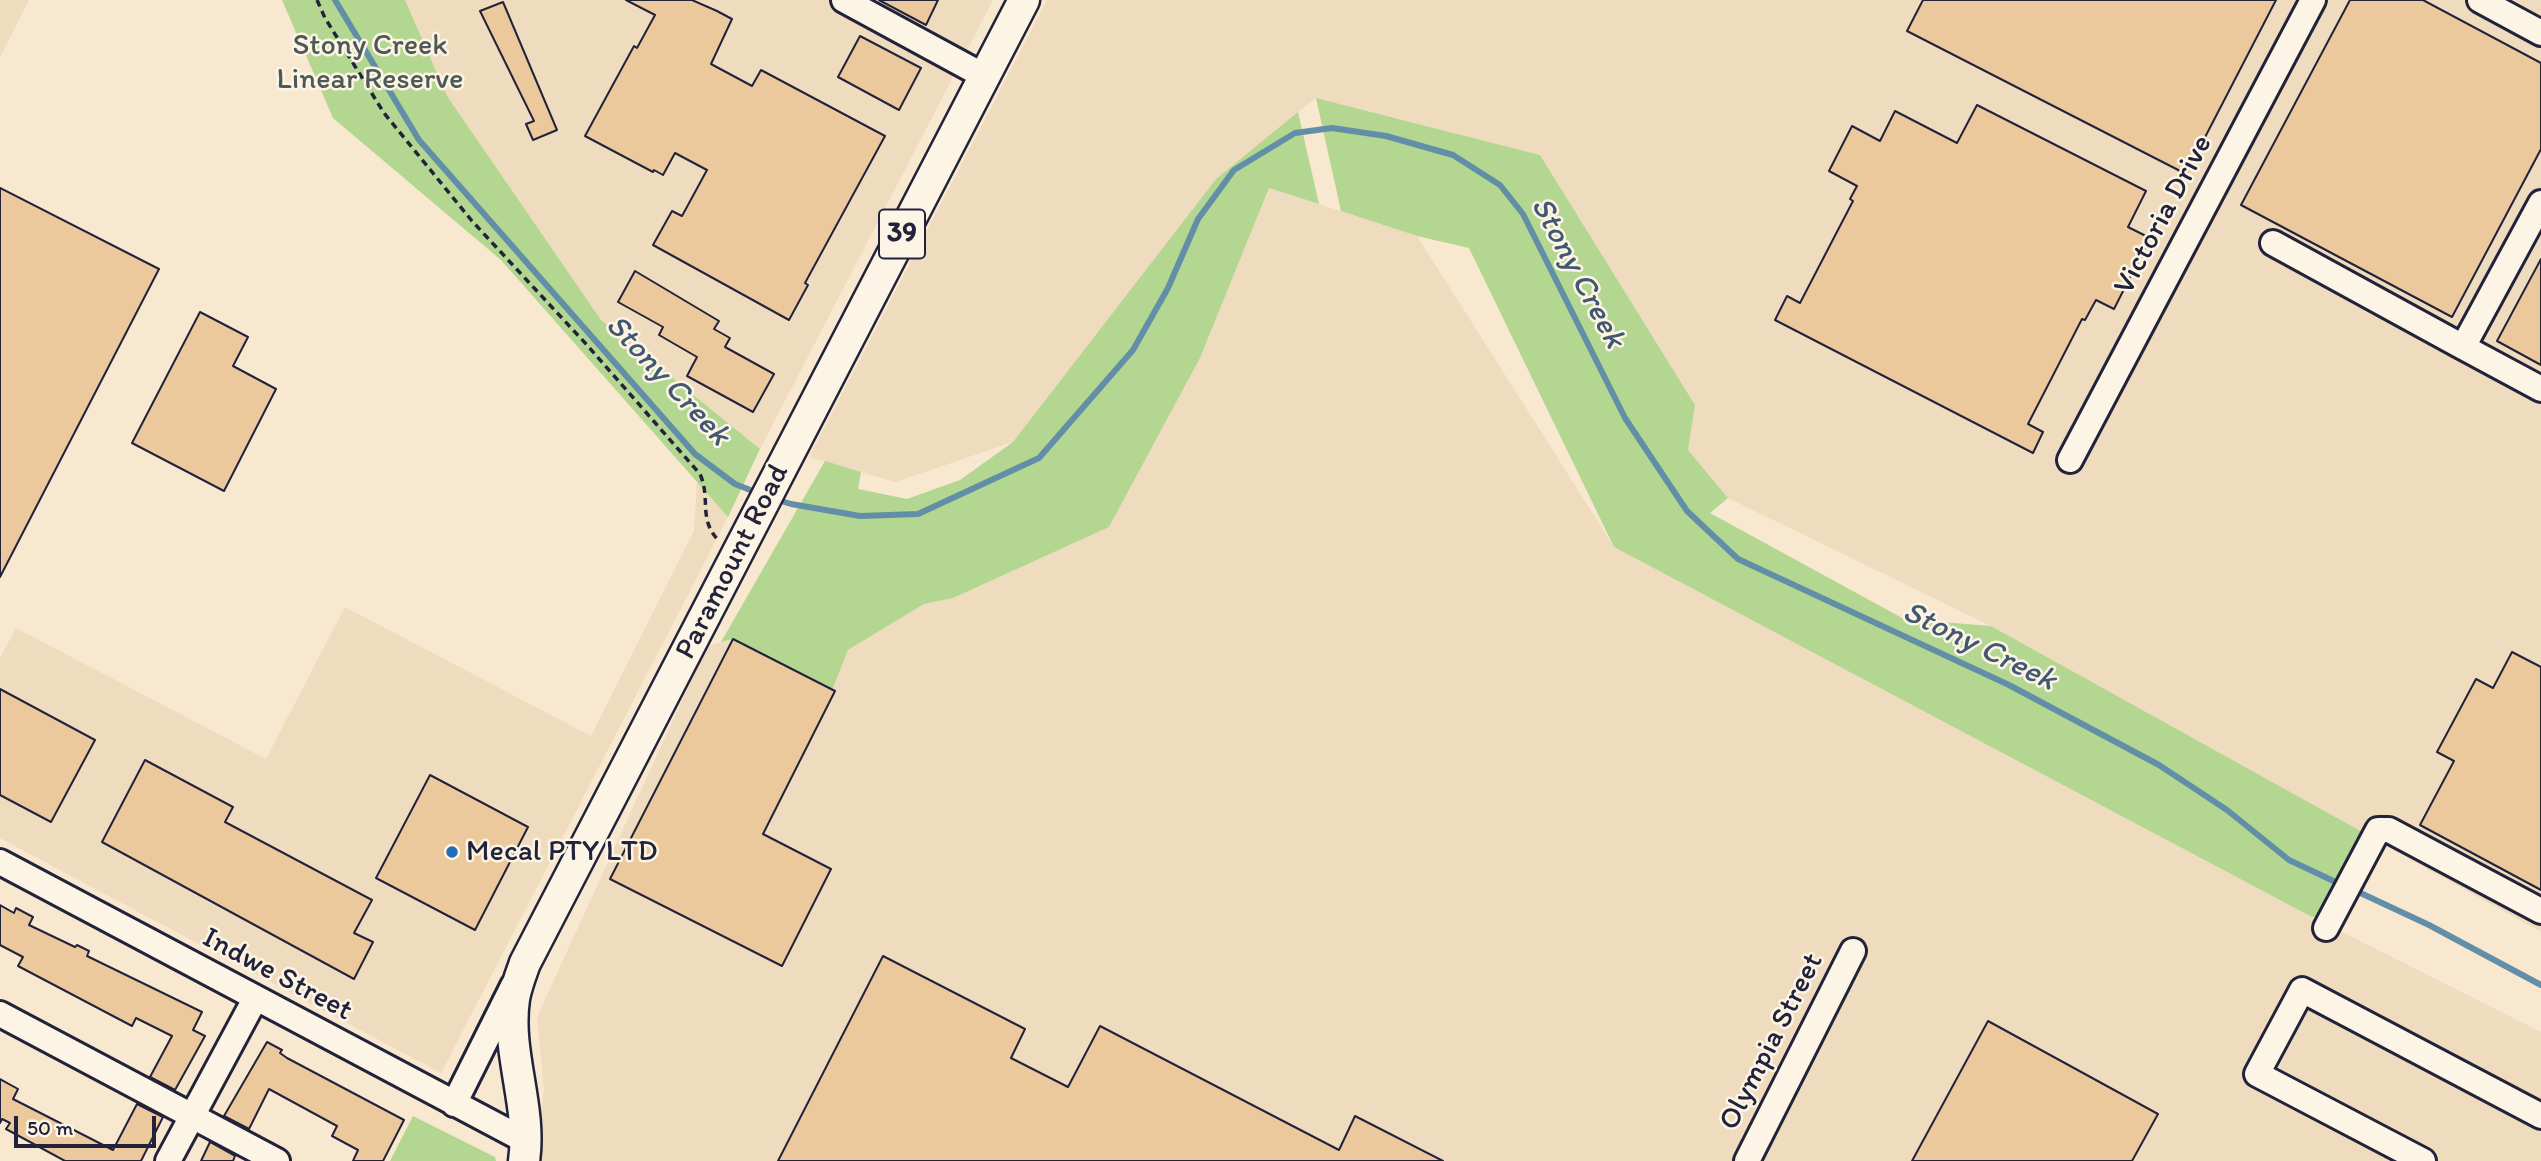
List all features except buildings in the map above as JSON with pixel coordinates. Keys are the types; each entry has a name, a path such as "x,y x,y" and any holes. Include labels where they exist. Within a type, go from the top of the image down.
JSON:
{"main road":[{"name":"Paramount Road","path":"525,1151 513,1033 514,1001 525,962 1024,0"}],"street":[{"path":"844,0 984,76"},
{"name":"Victoria Drive","path":"2070,460 2313,0"},
{"path":"2480,0 2541,33"},
{"path":"2463,347 2541,203"},
{"path":"2273,243 2541,389"},
{"path":"2326,928 2378,830 2389,830 2541,911"},
{"name":"Indwe Street","path":"0,862 454,1104 525,1151"},
{"name":"Olympia Street","path":"1747,1161 1853,951"},
{"path":"454,1104 525,962"},
{"path":"2423,1161 2258,1074 2302,990 2541,1116"},
{"path":"168,1161 255,999"},
{"path":"0,1014 277,1161"}],"path":[{"path":"317,0 325,18 384,113 472,221 587,345 700,474 705,486 706,524 711,534"}],"shaded area":[{"path":"0,0 29,0 0,57"},
{"path":"405,0 993,0 760,449 601,320 447,96"},
{"path":"1047,0 2541,0 2541,932 1991,626 1728,498 1688,450 1695,405 1540,155 1316,98 1216,179 1013,442 895,482 809,457"},
{"path":"1269,188 1417,236 1614,547 2312,917 2541,1032 2541,1161 534,1161 544,1090 537,1017 707,646 733,639 832,689 848,650 924,604 953,598 1109,527 1200,358"},
{"path":"697,481 728,517 441,1073 0,838 0,658 16,628 266,759 345,607 591,736 694,531"}],"green space":[{"name":"Stony Creek Linear Reserve","path":"282,0 405,0 447,96 601,320 760,449 728,517 501,260 333,118"},
{"path":"1316,98 1540,155 1695,405 1688,450 1728,498 1710,513 1904,619 1991,626 2364,833 2331,919 2312,917 1614,547 1469,248 1417,236 1341,211"},
{"path":"1298,112 1319,204 1269,188 1200,358 1109,527 953,598 924,604 848,650 832,690 733,639 721,642 825,461 861,472 858,489 907,499 960,480 1013,442 1216,179"},
{"path":"413,1116 495,1157 496,1161 390,1161"}],"waterway":[{"name":"Stony Creek","path":"335,0 419,140 695,454 735,484 758,493"},
{"name":"Stony Creek","path":"775,499 860,516 918,514 1039,458 1133,350 1168,288 1198,219 1234,170 1295,133 1332,128 1386,136 1453,155 1500,185 1523,214 1625,418 1687,511 1738,559 2009,685 2159,765 2227,810 2289,860 2342,885"},
{"name":"Stony Creek","path":"2352,889 2429,925 2541,985"}],"place":[{"name":"Mecal PTY LTD","path":"452,852"}]}
